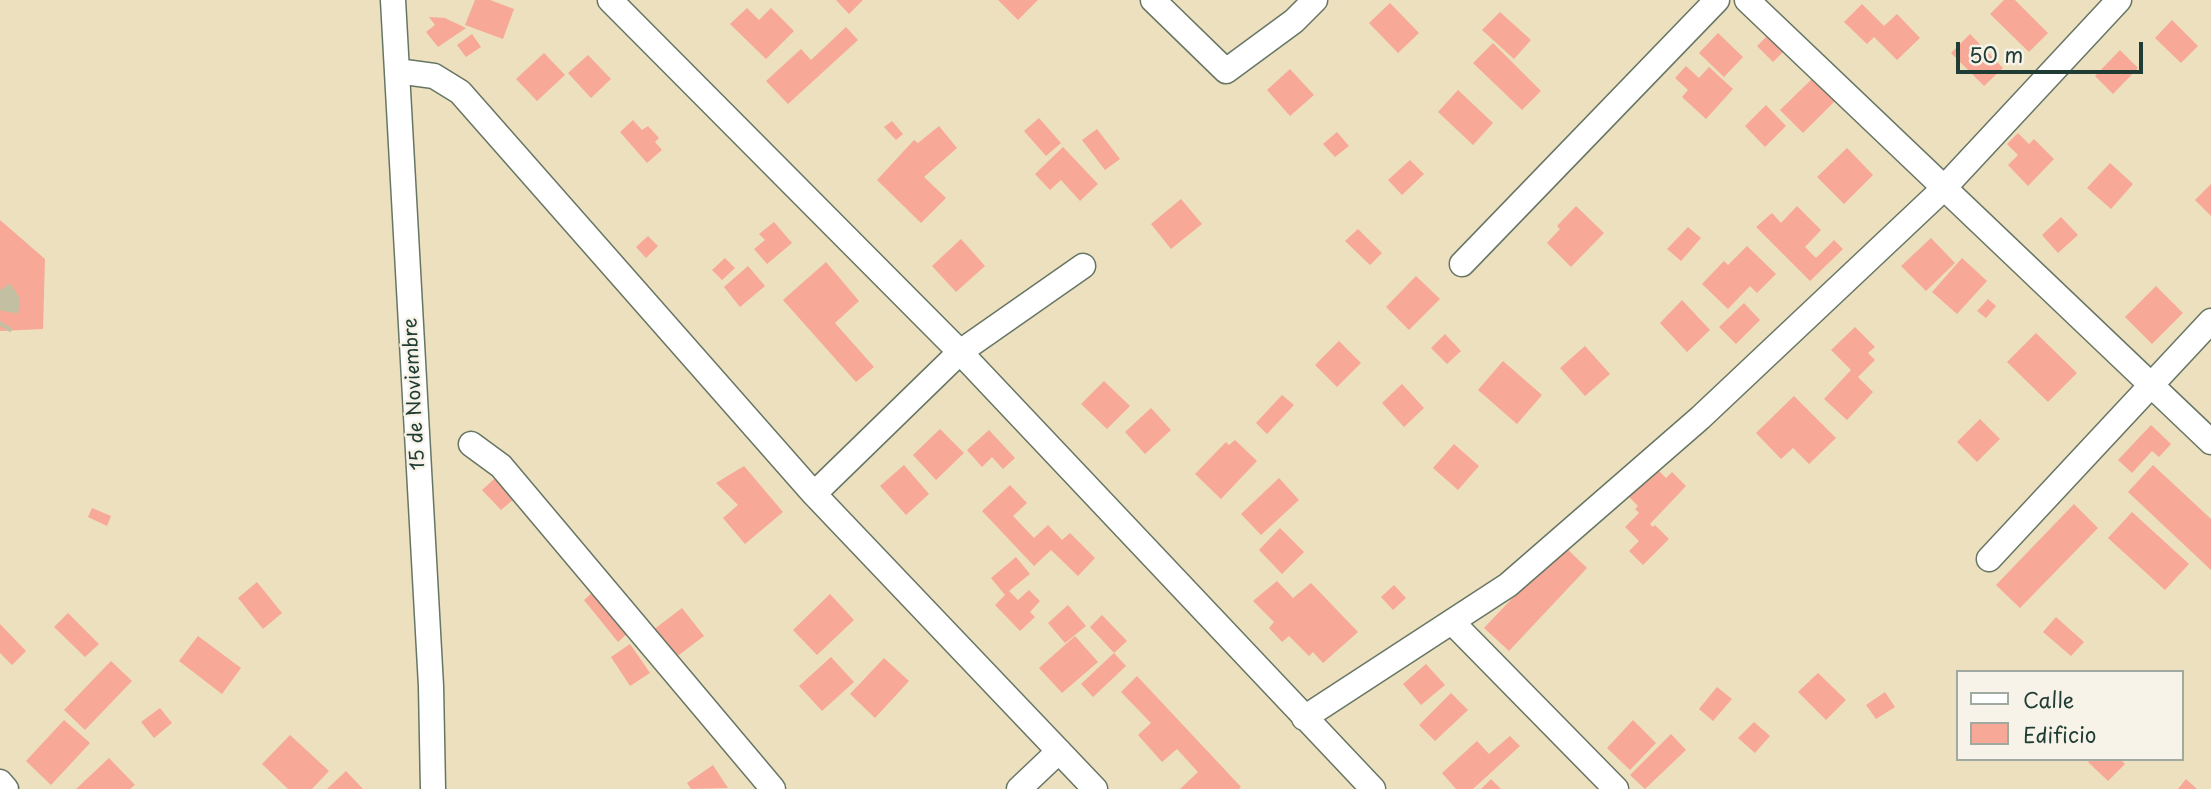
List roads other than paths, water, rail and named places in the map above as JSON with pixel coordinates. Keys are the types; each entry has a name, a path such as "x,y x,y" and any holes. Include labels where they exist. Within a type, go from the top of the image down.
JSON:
{"street":[{"name":"15 de Noviembre","path":"393,0 431,686 433,789"},
{"path":"612,0 960,352 1373,789"},
{"path":"1153,0 1226,71 1293,22 1315,0"},
{"path":"1462,264 1717,0"},
{"path":"1748,0 2211,442"},
{"path":"1304,718 1508,585 1700,418 1944,187 2119,0"},
{"path":"397,71 434,76 460,92 814,494 1095,789"},
{"path":"814,494 960,352 1083,266"},
{"path":"1989,559 2211,321"},
{"path":"471,443 501,466 773,789"},
{"path":"1452,621 1616,789"},
{"path":"1019,789 1059,751"},
{"path":"0,782 6,789"}],"tunnel":[{"path":"0,290 8,302 5,318 0,326"}]}
